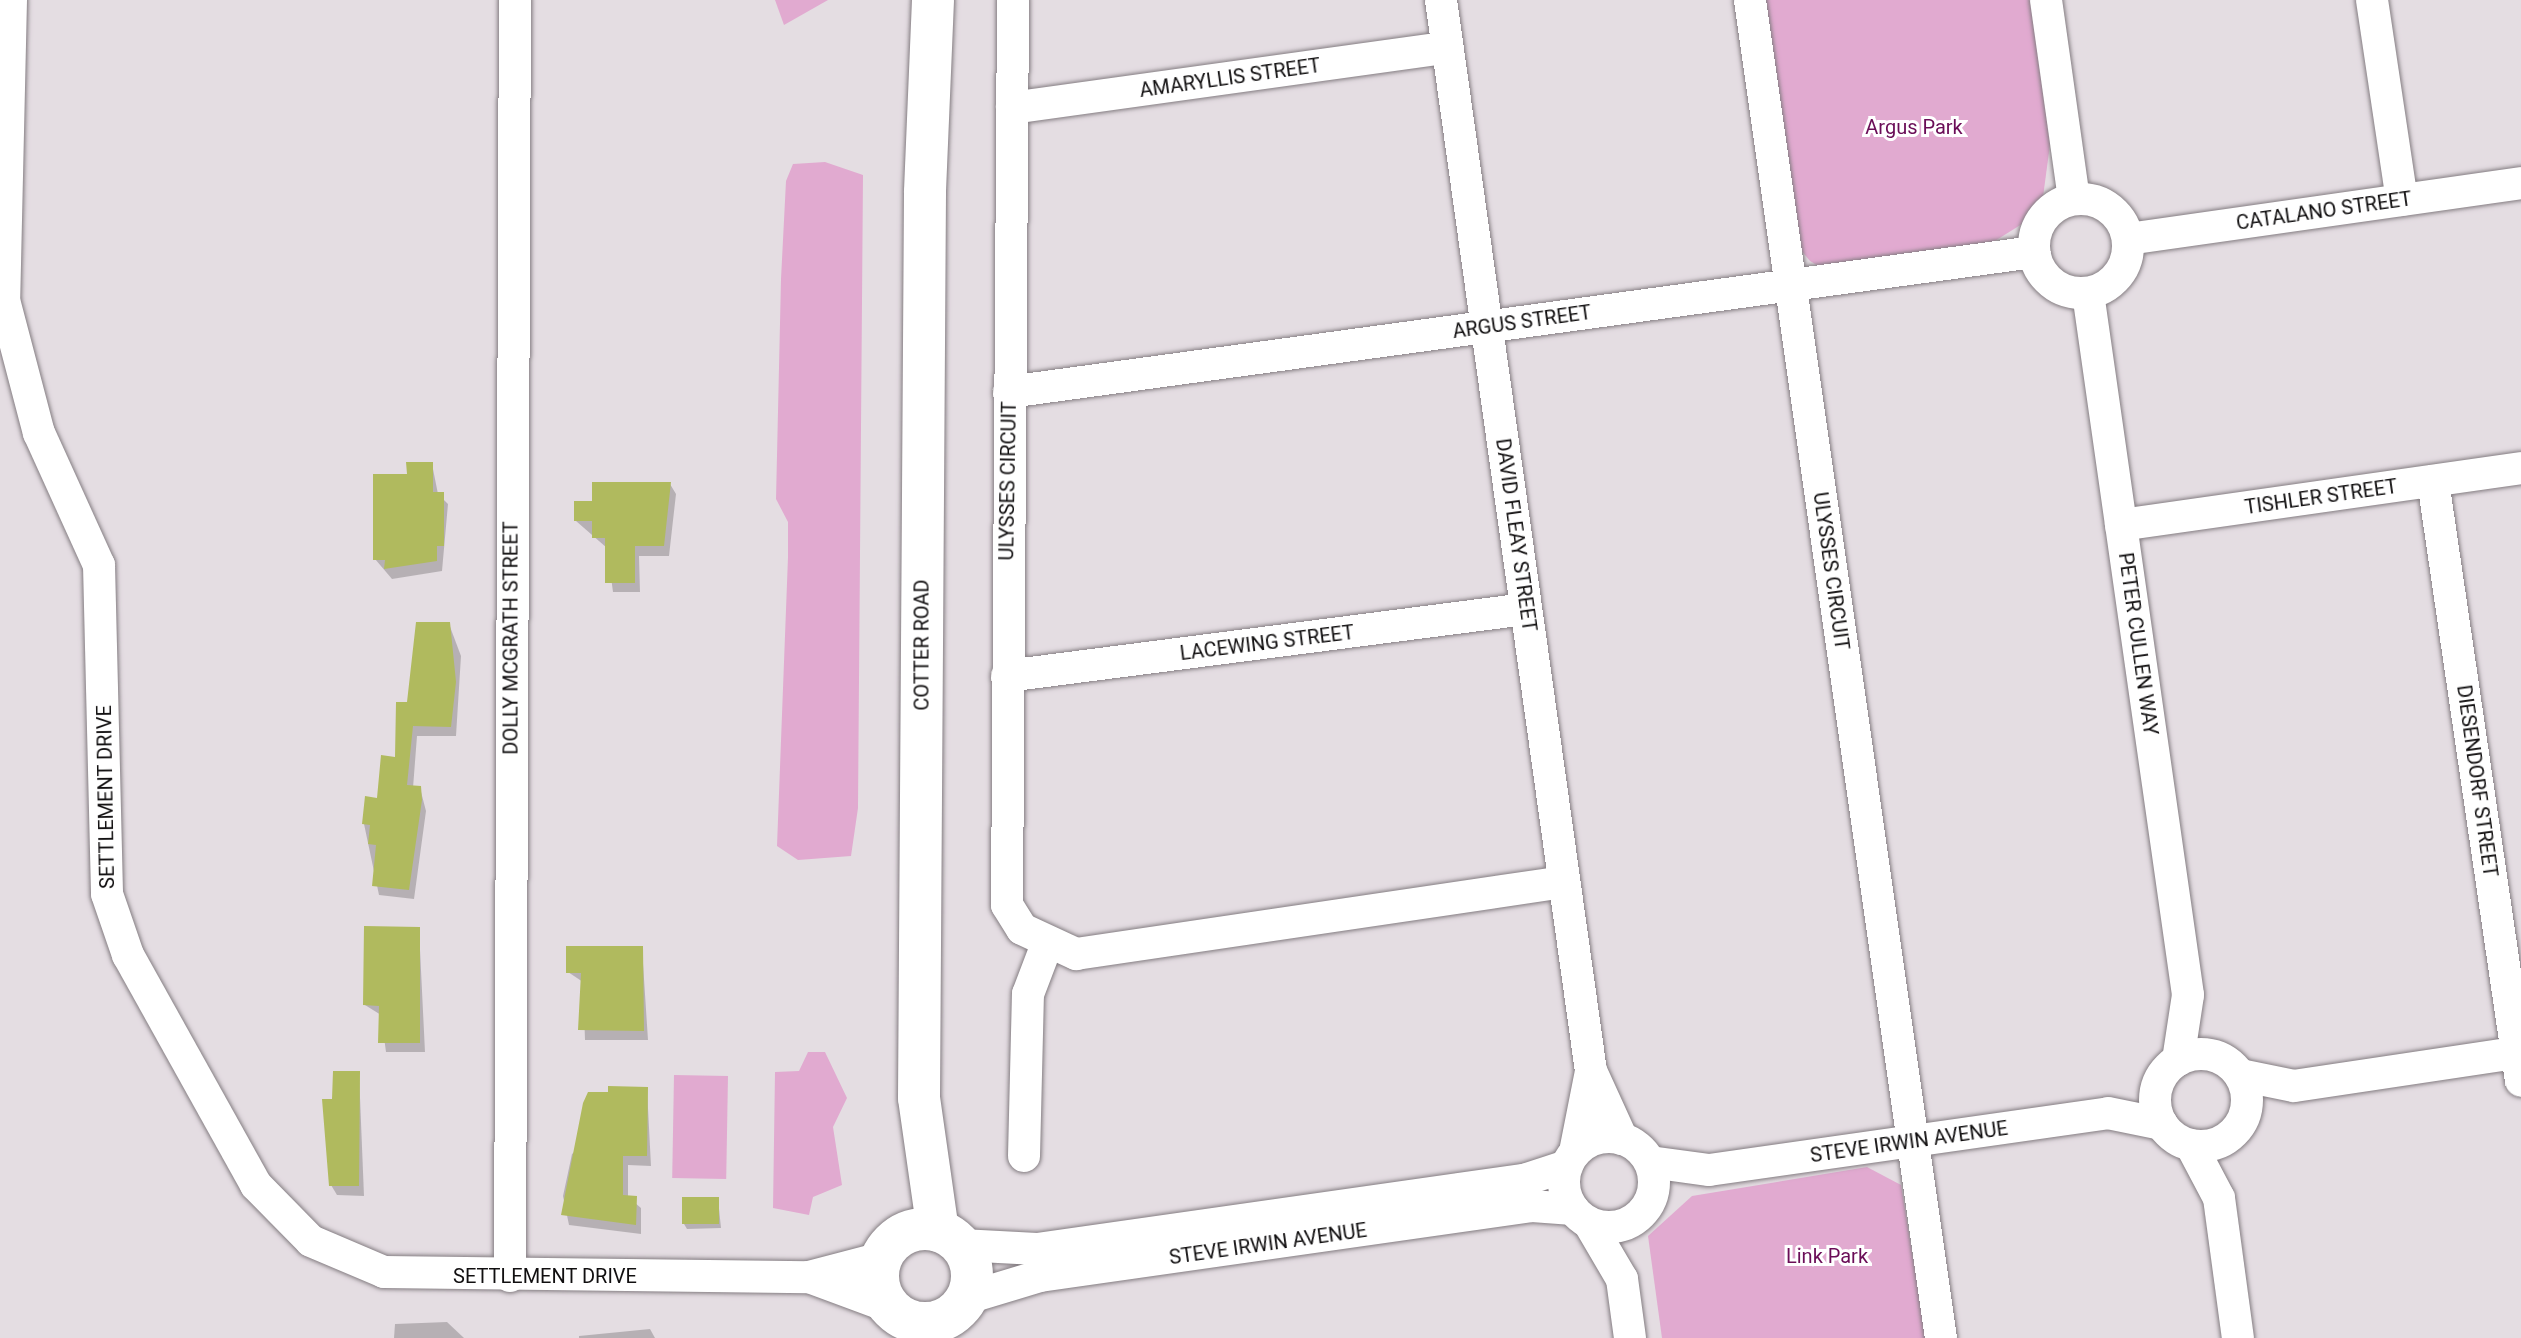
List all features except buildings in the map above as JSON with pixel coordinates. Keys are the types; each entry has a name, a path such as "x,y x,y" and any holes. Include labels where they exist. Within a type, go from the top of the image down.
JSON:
{"main road":[{"name":"COTTER ROAD","path":"913,0 925,193"},
{"name":"COTTER ROAD","path":"919,1098 949,1238 972,1271 930,1320 879,1284 890,1248 919,1098 925,193 933,0"},
{"path":"890,1248 949,1238"}],"street":[{"name":"SETTLEMENT DRIVE","path":"11,0 4,300 39,433 99,565 104,870 115,924 256,1185 293,1227 331,1252 384,1272 510,1276 809,1277 930,1320"},
{"name":"DOLLY MCGRATH STREET","path":"510,1276 515,0"},
{"name":"ULYSSES CIRCUIT","path":"1013,0 1007,905 1022,929 1047,944 1076,954 1564,882"},
{"name":"DAVID FLEAY STREET","path":"1441,0 1591,1071 1622,1139"},
{"name":"ULYSSES CIRCUIT","path":"1750,0 1941,1338"},
{"path":"2046,0 2074,199"},
{"path":"2372,0 2402,200"},
{"name":"AMARYLLIS STREET","path":"1012,108 1447,48"},
{"name":"CATALANO STREET","path":"2128,239 2521,183"},
{"path":"2074,199 2114,213 2128,239 2114,280 2088,293 2047,279 2034,252 2039,224 2074,199"},
{"name":"ARGUS STREET","path":"1009,392 2034,252"},
{"name":"PETER CULLEN WAY","path":"2088,293 2188,995 2178,1060"},
{"name":"TISHLER STREET","path":"2121,525 2521,468"},
{"name":"DIESENDORF STREET","path":"2433,481 2520,1062"},
{"name":"LACEWING STREET","path":"1007,676 1526,609"},
{"path":"1024,1156 1028,994 1047,944"},
{"name":"PETER CULLEN WAY","path":"2188,995 2231,1066 2240,1123 2219,1198"},
{"path":"2162,1124 2157,1084 2178,1060 2231,1066 2294,1086 2520,1062"},
{"name":"DAVID FLEAY STREET","path":"1571,1159 1591,1071"},
{"name":"STEVE IRWIN AVENUE","path":"2108,1113 2157,1084"},
{"path":"2191,1145 2216,1144 2240,1123 2294,1086"},
{"name":"STEVE IRWIN AVENUE","path":"1650,1162 1709,1170 2108,1113 2162,1124"},
{"name":"PETER CULLEN WAY","path":"2162,1124 2191,1145 2219,1198 2238,1338"},
{"path":"1622,1279 1648,1204 1650,1162 1622,1139 1596,1139 1571,1159 1581,1216 1622,1279 1630,1338"},
{"name":"STEVE IRWIN AVENUE","path":"949,1238 1052,1247 1527,1179 1571,1159"},
{"name":"STEVE IRWIN AVENUE","path":"1648,1204 1709,1170"},
{"path":"1581,1216 1619,1227 1648,1204"},
{"name":"STEVE IRWIN AVENUE","path":"930,1320 1040,1276 1531,1206 1581,1216"},
{"name":"SETTLEMENT DRIVE","path":"809,1277 890,1248"}],"green space":[{"path":"775,0 828,0 784,25"},
{"name":"Argus Park","path":"1763,0 2032,0 2051,137 2041,212 1990,244 1820,267 1810,261 1800,249"},
{"path":"825,162 863,175 858,808 851,856 798,860 777,846 788,557 788,522 776,499 781,279 786,181 793,164"},
{"path":"808,1052 825,1052 847,1098 833,1127 842,1185 813,1197 809,1215 773,1208 775,1072 799,1071"},
{"path":"674,1075 728,1076 726,1179 672,1178"},
{"name":"Link Park","path":"1867,1167 1901,1185 1926,1338 1662,1338 1648,1236 1692,1196"}]}
